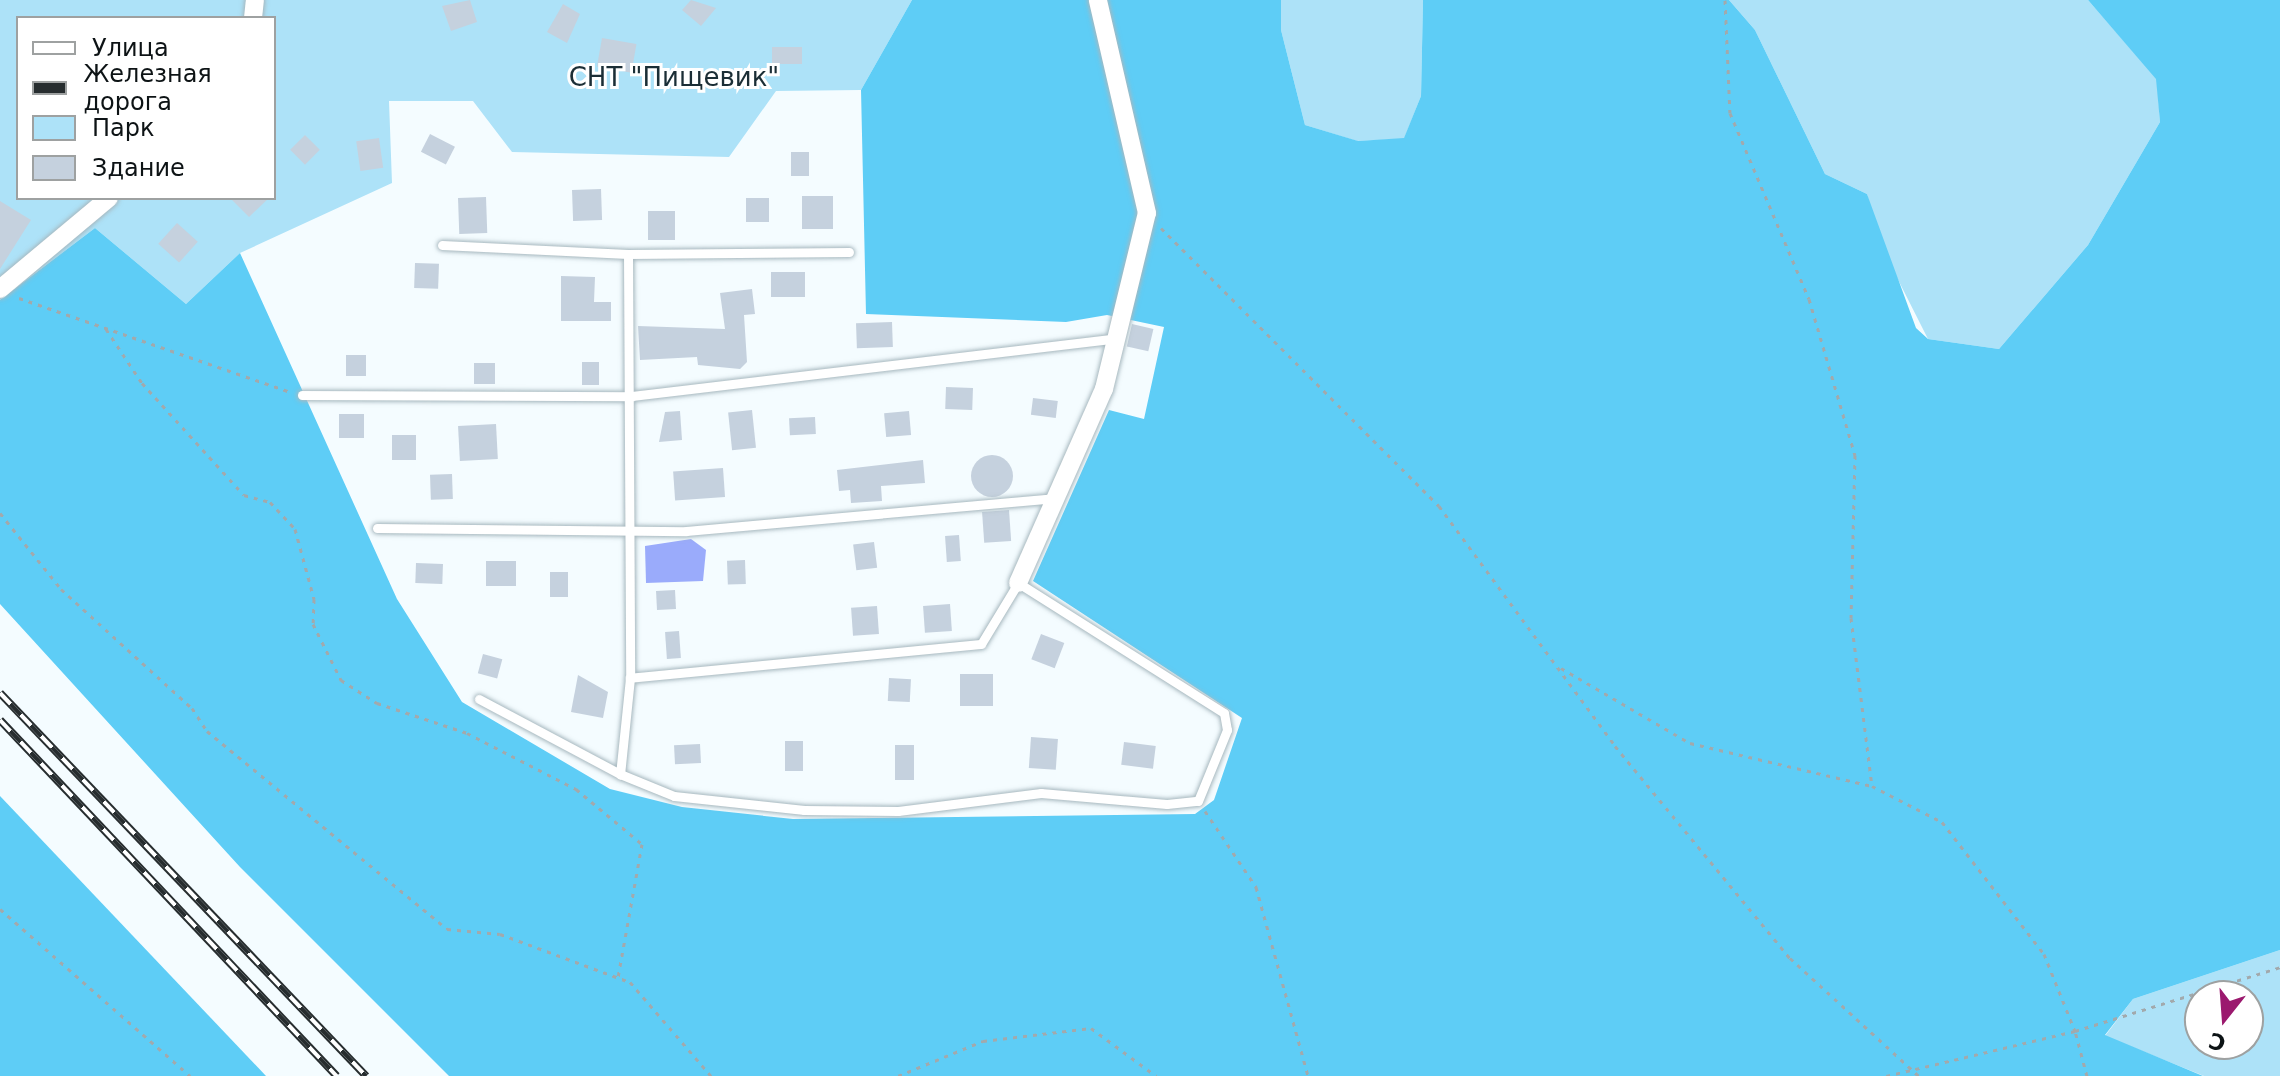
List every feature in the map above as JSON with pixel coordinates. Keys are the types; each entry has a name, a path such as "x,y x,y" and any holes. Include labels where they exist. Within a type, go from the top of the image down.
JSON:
{"street":[{"path":"1018,583 1104,389 1147,213 1098,0"},
{"path":"7,293 107,200"}],"lane":[{"path":"442,245 628,254 849,252"},
{"path":"620,774 630,678 632,396 628,254"},
{"path":"302,395 632,396 1115,338"},
{"path":"377,528 632,532 1054,498"},
{"path":"479,699 620,774 674,796 804,810 898,811 1041,793 1198,801 1227,730 1224,713 1018,583 981,644 630,678"}],"path":[{"path":"1725,0 1730,113 1809,299 1855,455 1851,618 1872,786"},
{"path":"1147,213 1439,506 1557,665 1790,958 1919,1076"},
{"path":"7,293 302,395"},
{"path":"106,329 142,383 244,495 270,502 295,529 314,599 313,624 341,680 377,703 467,733 576,789 642,844 618,977"},
{"path":"0,513 61,589 192,708 207,731 447,929 500,934 630,982 711,1076"},
{"path":"1557,665 1690,743 1872,786 1942,822 2044,954 2075,1031 2087,1076"},
{"path":"1198,801 1256,887 1308,1076"},
{"path":"0,909 190,1076"},
{"path":"1886,1076 2075,1031 2280,967"},
{"path":"898,1076 983,1041 1091,1028 1156,1076"},
{"path":"1910,1076 1911,1070"}],"green space":[{"name":"СНТ \"Пищевик\"","path":"0,0 912,0 861,90 776,91 729,157 512,152 473,101 389,101 392,183 240,253 186,304 95,228 0,300"},
{"path":"1281,0 1423,0 1421,96 1404,139 1357,141 1305,125 1281,30"},
{"path":"1729,0 2088,0 2157,79 2160,122 2088,245 1999,349 1928,339 1879,242 1867,194 1825,174 1755,30"},
{"path":"2280,950 2280,1076 2204,1076 2105,1036 2133,999 2184,982 2184,1060 2264,1060 2264,980 2190,980"}],"shaded area":[{"path":"912,0 1281,0 1281,30 1305,125 1358,141 1404,138 1421,96 1423,0 1729,0 1755,30 1825,174 1867,194 1916,328 1928,339 1999,349 2088,245 2160,122 2156,79 2088,0 2280,0 2280,950 2133,999 2105,1035 2203,1076 449,1076 240,867 0,604 0,300 95,228 186,304 240,253 397,599 462,702 610,789 682,807 793,819 1195,814 1214,800 1242,718 1033,581 1109,410 1144,419 1164,327 1107,315 1066,322 866,314 861,90"},
{"path":"691,539 706,550 703,581 646,583 645,546"},
{"path":"0,796 266,1076 0,1076"}],"building":[{"path":"470,0 477,22 451,31 442,6"},
{"path":"691,0 716,8 701,26 682,10"},
{"path":"563,4 580,14 567,43 547,32"},
{"path":"602,38 636,44 631,73 597,67"},
{"path":"772,47 802,47 802,64 772,64"},
{"path":"430,134 455,147 446,165 421,152"},
{"path":"305,135 320,150 305,165 290,150"},
{"path":"379,138 383,168 360,171 356,141"},
{"path":"791,152 809,152 809,176 791,176"},
{"path":"601,189 602,220 573,221 572,190"},
{"path":"802,196 833,196 833,229 802,229"},
{"path":"486,197 487,233 459,234 458,198"},
{"path":"746,198 769,198 769,222 746,222"},
{"path":"232,200 267,200 249,217"},
{"path":"0,201 31,220 0,269"},
{"path":"648,211 675,211 675,240 648,240"},
{"path":"177,223 198,242 179,263 158,244"},
{"path":"415,263 439,264 438,289 414,288"},
{"path":"771,272 805,272 805,297 771,297"},
{"path":"561,276 595,277 594,302 611,302 611,321 561,321"},
{"path":"752,289 755,314 744,315 747,362 740,369 698,365 697,357 640,360 638,326 725,329 720,293"},
{"path":"892,322 893,347 857,348 856,323"},
{"path":"1132,324 1153,329 1148,351 1127,346"},
{"path":"346,355 366,355 366,376 346,376"},
{"path":"582,362 599,362 599,385 582,385"},
{"path":"474,363 495,363 495,384 474,384"},
{"path":"946,387 973,388 972,410 945,409"},
{"path":"1033,398 1058,401 1056,418 1031,415"},
{"path":"752,410 756,448 732,450 728,413"},
{"path":"680,411 682,440 659,442 665,412"},
{"path":"909,411 911,435 886,437 884,413"},
{"path":"339,414 364,414 364,438 339,438"},
{"path":"815,417 816,434 790,435 789,418"},
{"path":"496,424 498,459 460,461 458,426"},
{"path":"392,435 416,435 416,460 392,460"},
{"path":"992,455 1007,461 1013,476 1007,491 992,497 977,491 971,476 977,461"},
{"path":"923,460 925,483 881,486 882,501 851,503 850,490 839,491 837,470"},
{"path":"723,468 725,497 675,500 673,471"},
{"path":"452,474 453,499 431,500 430,475"},
{"path":"1009,510 1011,541 984,543 982,512"},
{"path":"959,535 961,561 947,562 945,536"},
{"path":"874,542 877,568 856,570 853,545"},
{"path":"745,560 746,584 728,585 727,561"},
{"path":"486,561 516,561 516,586 486,586"},
{"path":"416,563 443,564 442,584 415,583"},
{"path":"550,572 568,572 568,597 550,597"},
{"path":"675,590 676,609 657,610 656,591"},
{"path":"950,604 952,631 925,633 923,606"},
{"path":"877,606 879,634 853,636 851,608"},
{"path":"679,631 681,658 667,659 665,632"},
{"path":"1041,634 1064,643 1055,668 1031,659"},
{"path":"483,654 502,659 497,678 478,673"},
{"path":"960,674 993,674 993,706 960,706"},
{"path":"578,675 608,692 603,718 571,712"},
{"path":"889,678 911,679 910,702 888,701"},
{"path":"1031,737 1058,739 1056,770 1029,768"},
{"path":"785,741 803,741 803,771 785,771"},
{"path":"1124,742 1156,746 1153,769 1121,765"},
{"path":"700,744 701,763 675,764 674,745"},
{"path":"895,745 914,745 914,780 895,780"}],"railway":[{"path":"0,693 366,1076"},
{"path":"0,720 337,1076"}]}
